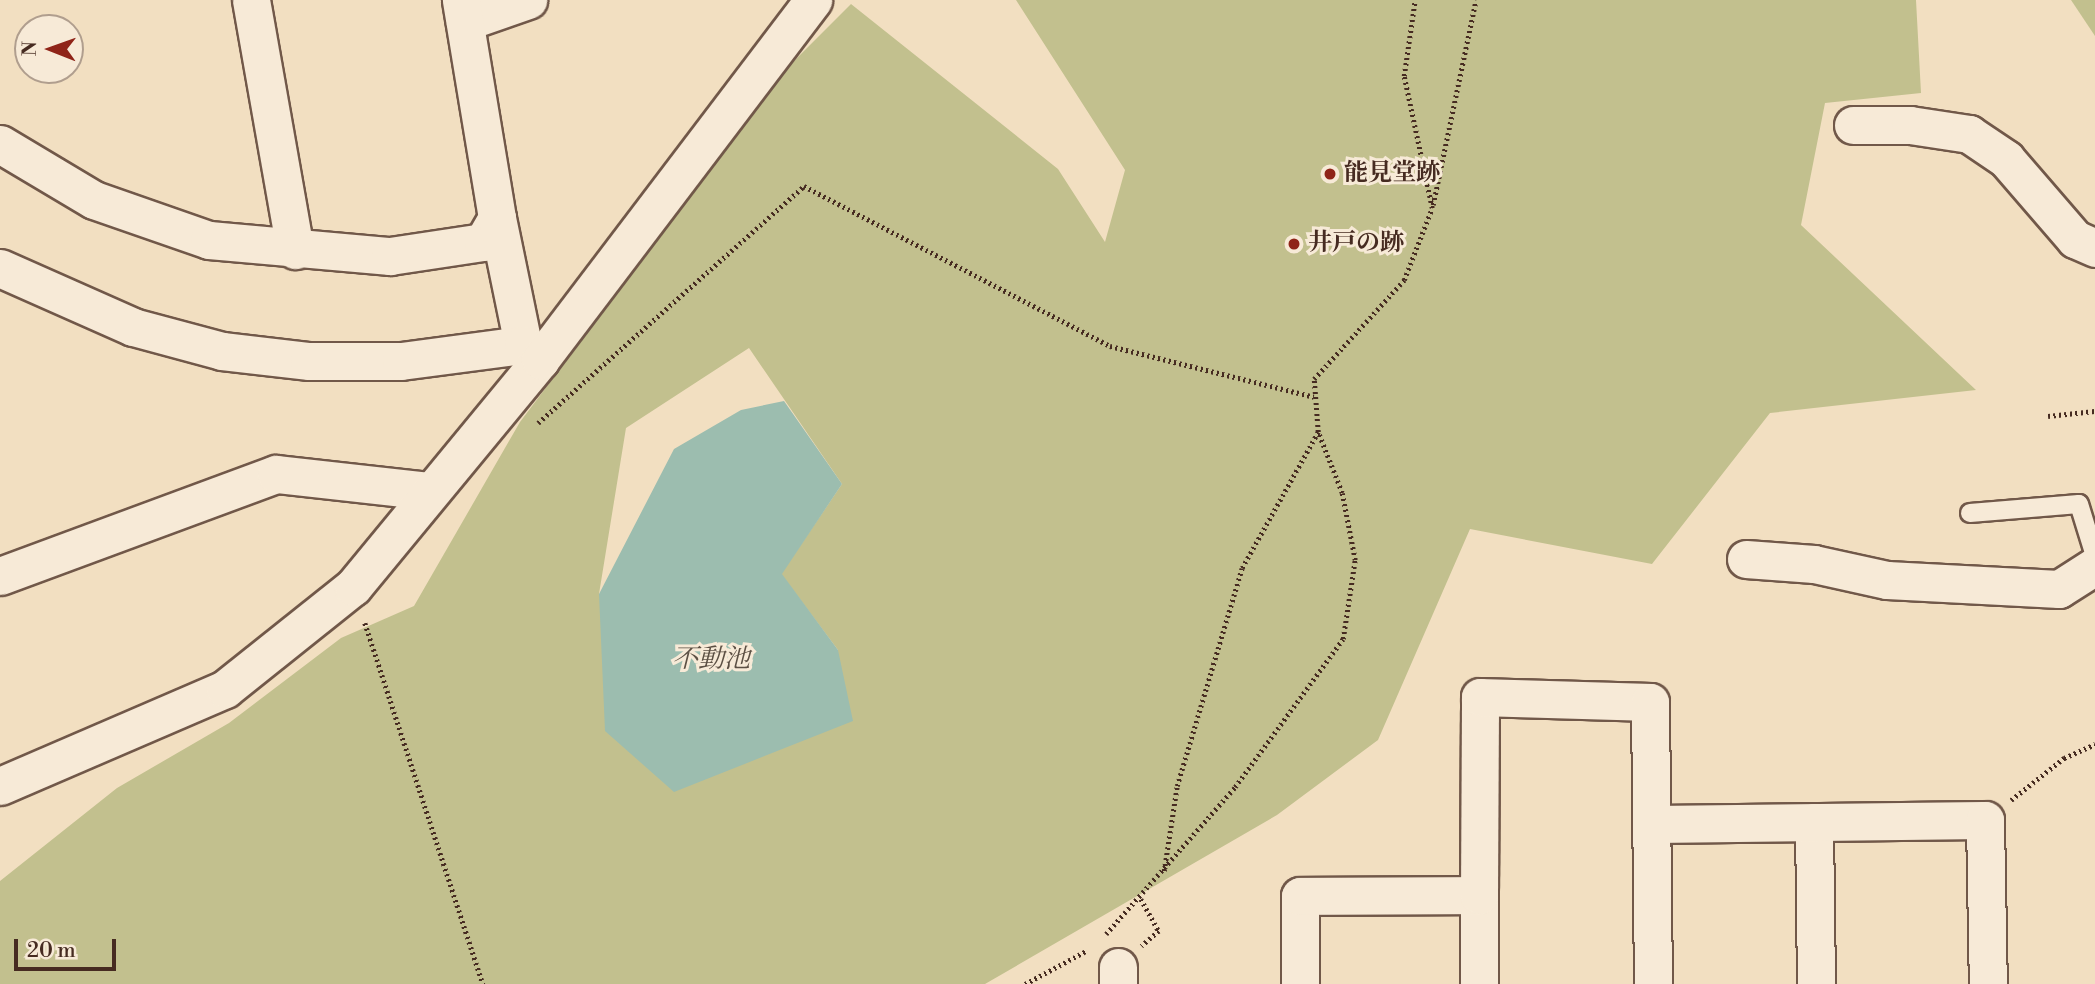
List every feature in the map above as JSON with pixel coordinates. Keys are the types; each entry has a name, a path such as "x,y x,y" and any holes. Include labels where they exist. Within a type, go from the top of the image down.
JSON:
{"street":[{"path":"251,0 295,250"},
{"path":"528,0 463,11 497,218 532,353"},
{"path":"0,786 225,689 353,587 430,491 532,353 813,0"},
{"path":"1853,125 1969,134 2006,159 2075,239 2095,248"},
{"path":"0,144 94,200 209,240 295,250 390,256 483,242 497,218"},
{"path":"0,268 35,289 209,347 309,361 401,361 532,353"},
{"path":"0,304 35,289"},
{"path":"0,576 276,474 430,491"},
{"path":"1746,559 1814,564 1887,580 2059,589 2095,566"},
{"path":"1479,984 1480,697 1650,702 1653,984"},
{"path":"1653,824 1985,820 1988,984"},
{"path":"1814,822 1816,984"},
{"path":"1300,984 1300,896 1479,895"}],"lane":[{"path":"1970,513 2079,504 2095,556"}],"path":[{"path":"1415,0 1404,76 1432,208"},
{"path":"1107,959 1141,899 1343,639 1354,560 1342,493 1318,432 1314,379 1404,280 1432,208 1476,0"},
{"path":"527,432 804,186 1110,346 1314,397"},
{"path":"2048,416 2095,411"},
{"path":"1164,872 1177,786 1242,568 1318,432"},
{"path":"353,587 483,984"},
{"path":"1985,820 2064,758 2095,744"},
{"path":"1025,984 1107,959 1159,931 1141,899"}],"shaded area":[{"path":"1016,0 1916,0 1921,93 1825,103 1801,225 1976,390 1770,413 1652,564 1470,529 1378,740 1277,815 985,984 0,984 0,881 117,788 229,723 341,638 414,606 520,422 788,67 851,4 1058,169 1105,242 1125,170","holes":["749,348 842,484 781,574 838,650 599,594 626,428"]},
{"path":"2071,0 2095,0 2095,36"}],"water":[{"name":"不動池","path":"784,401 842,484 782,574 838,650 853,721 674,792 605,731 599,594 674,449 741,410"}],"place":[{"name":"能見堂跡","path":"1330,174"},
{"name":"井戸の跡","path":"1294,244"}]}
